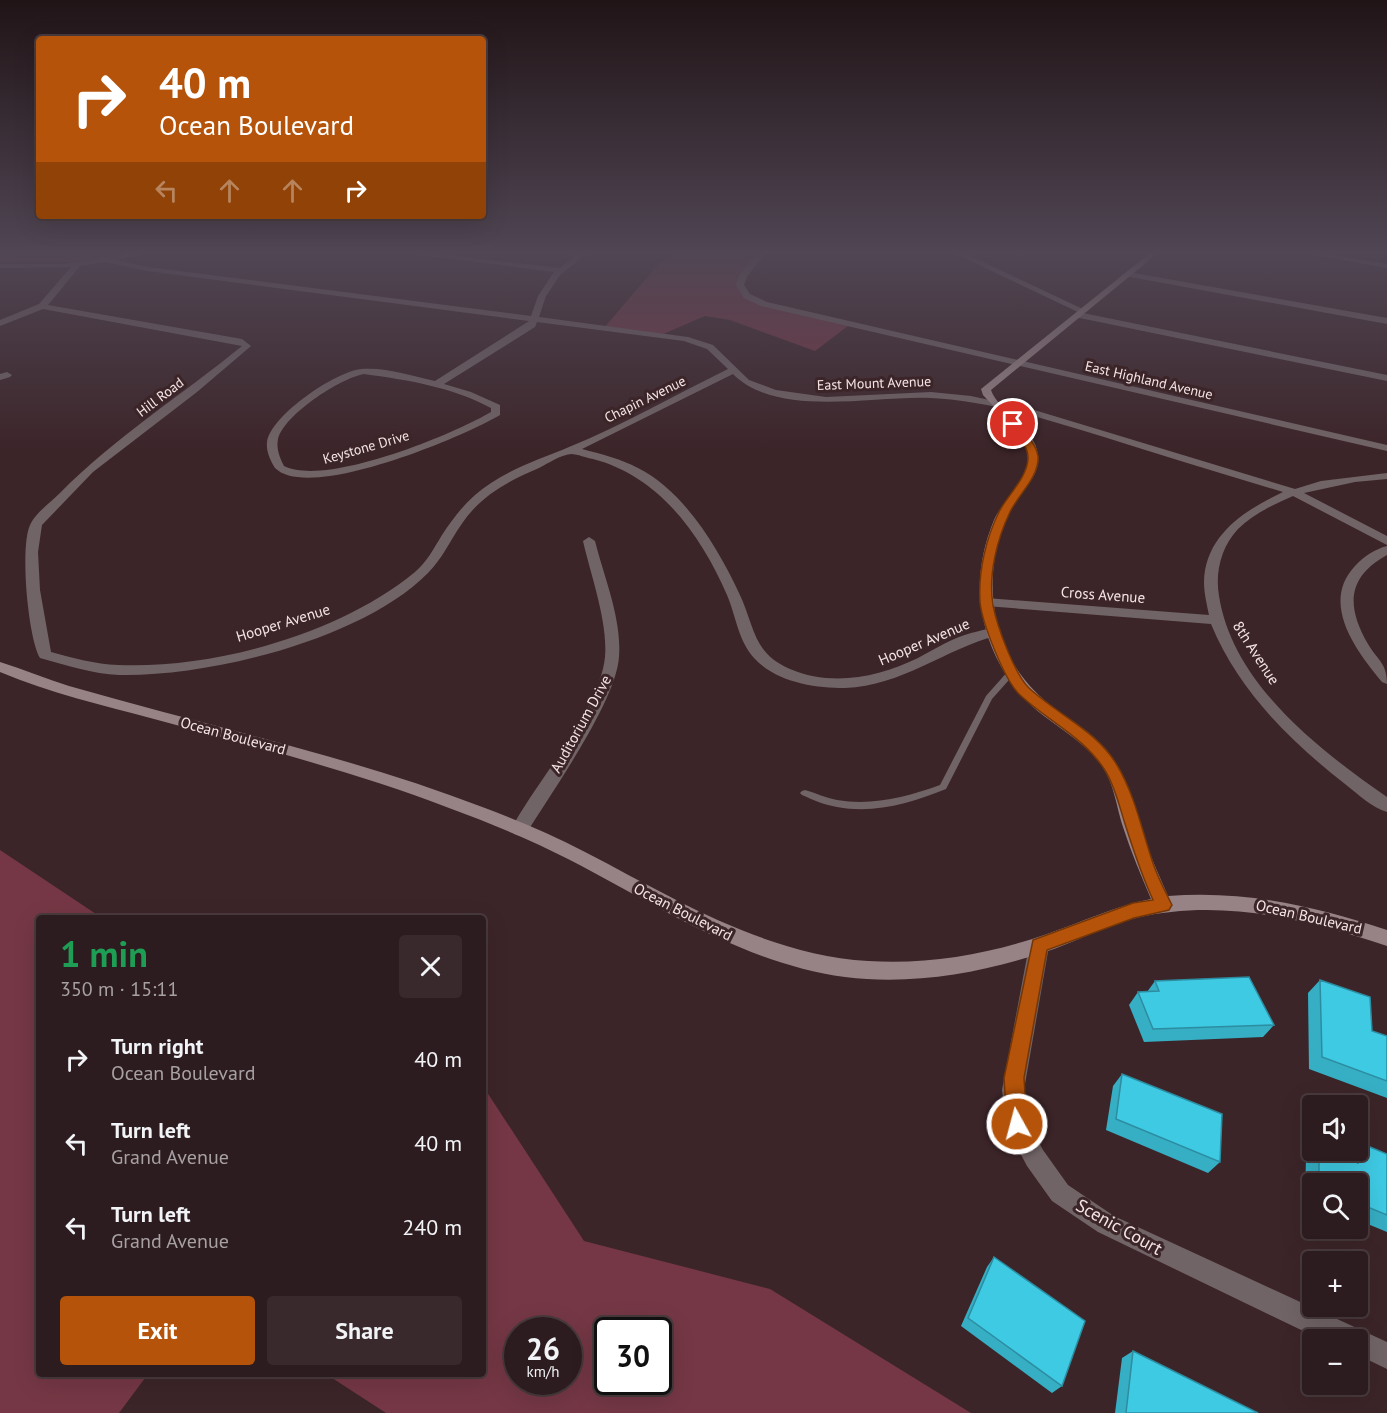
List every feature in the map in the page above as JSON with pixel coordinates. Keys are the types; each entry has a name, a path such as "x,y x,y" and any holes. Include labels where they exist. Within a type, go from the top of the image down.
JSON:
{"street":[{"name":"Hill Road","path":"45,656 39,641 32,561 32,536 36,524 89,470 194,390 247,346 242,342 114,319"},
{"name":"East Mount Avenue","path":"527,319 693,341 710,347 732,371 762,390 806,399 912,394 971,399 1018,409 1291,491 1387,541"},
{"name":"East Highland Avenue","path":"823,319 1387,448"},
{"path":"1073,319 986,389 986,393 1027,441 1033,458 1029,473 1005,511 994,536 988,567 986,602 993,633 1022,689 1090,742 1111,767 1120,784 1146,867 1163,905"},
{"path":"1109,319 1387,378"},
{"path":"435,385 523,331 535,320"},
{"name":"Keystone Drive","path":"364,371 435,385 491,404 496,407 496,414 461,432 327,473 305,475 286,471 273,456 272,436 340,376 364,371"},
{"name":"Chapin Avenue","path":"570,451 732,371"},
{"name":"Hooper Avenue","path":"45,656 116,670 152,670 206,662 260,650 322,630 365,610 418,575 435,557 461,515 486,489 570,451 611,460 636,471 655,484 670,499 719,566 734,598 748,641 763,659 777,669 806,680 832,682 880,679 911,669 963,640 993,633"},
{"name":"8th Avenue","path":"1387,476 1345,480 1291,491 1242,518 1219,546 1212,567 1211,591 1216,620 1249,679 1310,747 1359,787 1387,806"},
{"name":"Auditorium Drive","path":"520,830 598,699 610,671 612,646 589,541"},
{"path":"1387,550 1364,563 1353,574 1347,588 1345,604 1357,640 1387,679"},
{"name":"Cross Avenue","path":"986,602 1216,620"},
{"name":"Ocean Boulevard","path":"0,667 56,687 378,777 520,830 599,867 696,922 766,951 806,961 882,971 934,969 975,963 1039,946 1133,910 1163,905 1230,902 1258,904 1322,917 1387,938"},
{"name":"Scenic Court","path":"1039,946 1013,1090 1017,1124 1035,1158 1060,1192 1106,1224 1329,1329"},
{"path":"1368,1347 1387,1356"}],"lane":[{"path":"806,794 841,804 870,805 914,798 943,787 989,698 1012,672"}],"shaded area":[{"path":"612,319 698,319 661,335 604,328"},
{"path":"723,319 819,319 848,326 815,351"},
{"path":"0,850 98,915 36,915 36,1377 146,1377 119,1413 0,1413"},
{"path":"486,1091 584,1241 770,1289 971,1413 386,1413 331,1377 486,1377"}],"building":[{"path":"1249,977 1274,1025 1153,1029 1138,992 1159,991 1155,981"},
{"path":"1320,980 1370,997 1372,1031 1387,1036 1387,1081 1322,1057"},
{"path":"1122,1074 1222,1114 1220,1162 1116,1119"},
{"path":"1368,1146 1387,1154 1387,1215 1368,1207 1368,1173 1319,1173 1319,1161 1358,1163 1358,1161 1368,1161"},
{"path":"994,1257 1085,1321 1062,1386 968,1318"},
{"path":"1133,1351 1258,1413 1126,1413"}],"route":[{"path":"1013,424 1030,446 1033,458 1029,473 1005,511 994,536 988,567 986,602 993,633 1022,689 1042,707 1074,728 1090,742 1111,767 1120,784 1133,833 1163,905 1133,910 1039,946 1014,1078 1017,1124"}]}
